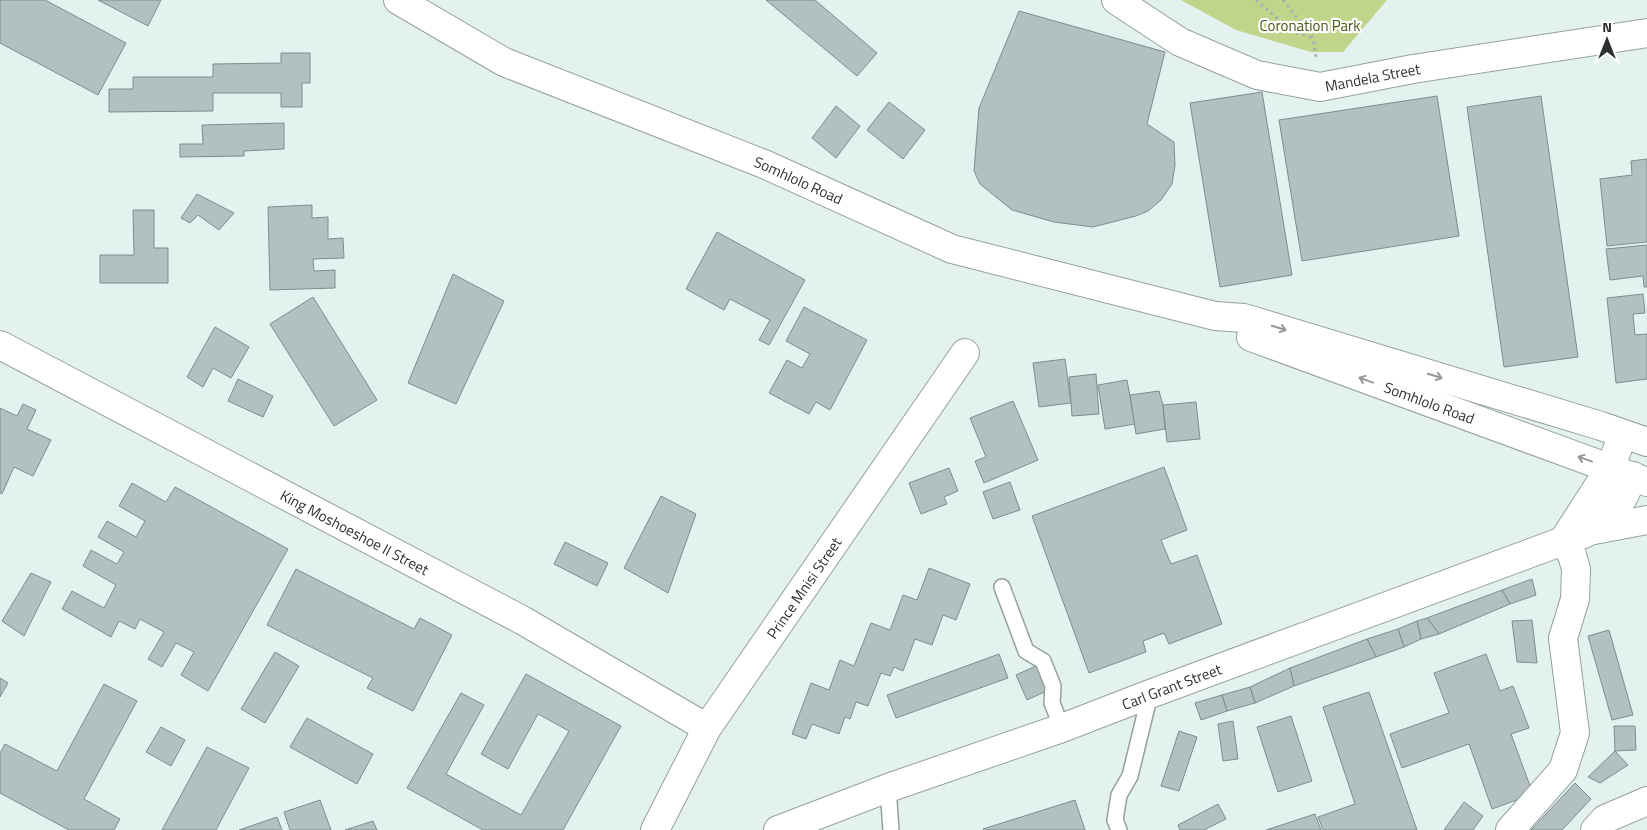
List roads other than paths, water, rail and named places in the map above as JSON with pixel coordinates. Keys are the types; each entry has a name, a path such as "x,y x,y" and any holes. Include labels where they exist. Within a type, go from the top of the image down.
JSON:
{"street":[{"name":"Somhlolo Road","path":"398,0 504,62 764,164 952,249 1215,316 1244,318 1601,426 1635,439"},
{"name":"Mandela Street","path":"1116,0 1180,42 1257,75 1320,87 1413,70 1647,33"},
{"name":"Somhlolo Road","path":"1215,316 1239,332 1266,343 1630,475"},
{"name":"King Moshoeshoe II Street","path":"0,345 522,620 706,728"},
{"name":"Prince Mnisi Street","path":"655,830 706,728 965,353"},
{"path":"1594,530 1616,511 1623,499 1630,475 1635,439"},
{"path":"1510,830 1563,770 1575,733 1563,638 1575,599 1576,569 1572,555 1563,541 1630,475"},
{"path":"1594,530 1647,520"},
{"name":"Carl Grant Street","path":"778,830 888,788 1062,728 1594,530"},
{"path":"1595,830 1604,819 1647,801"}],"lane":[{"path":"1002,587 1026,651 1043,661 1053,686 1052,703 1062,728"},
{"path":"1119,830 1115,820 1119,796 1130,776 1150,694"},
{"path":"888,788 891,830"}],"park label":[{"name":"Coronation Park","path":"1310,25"}]}
